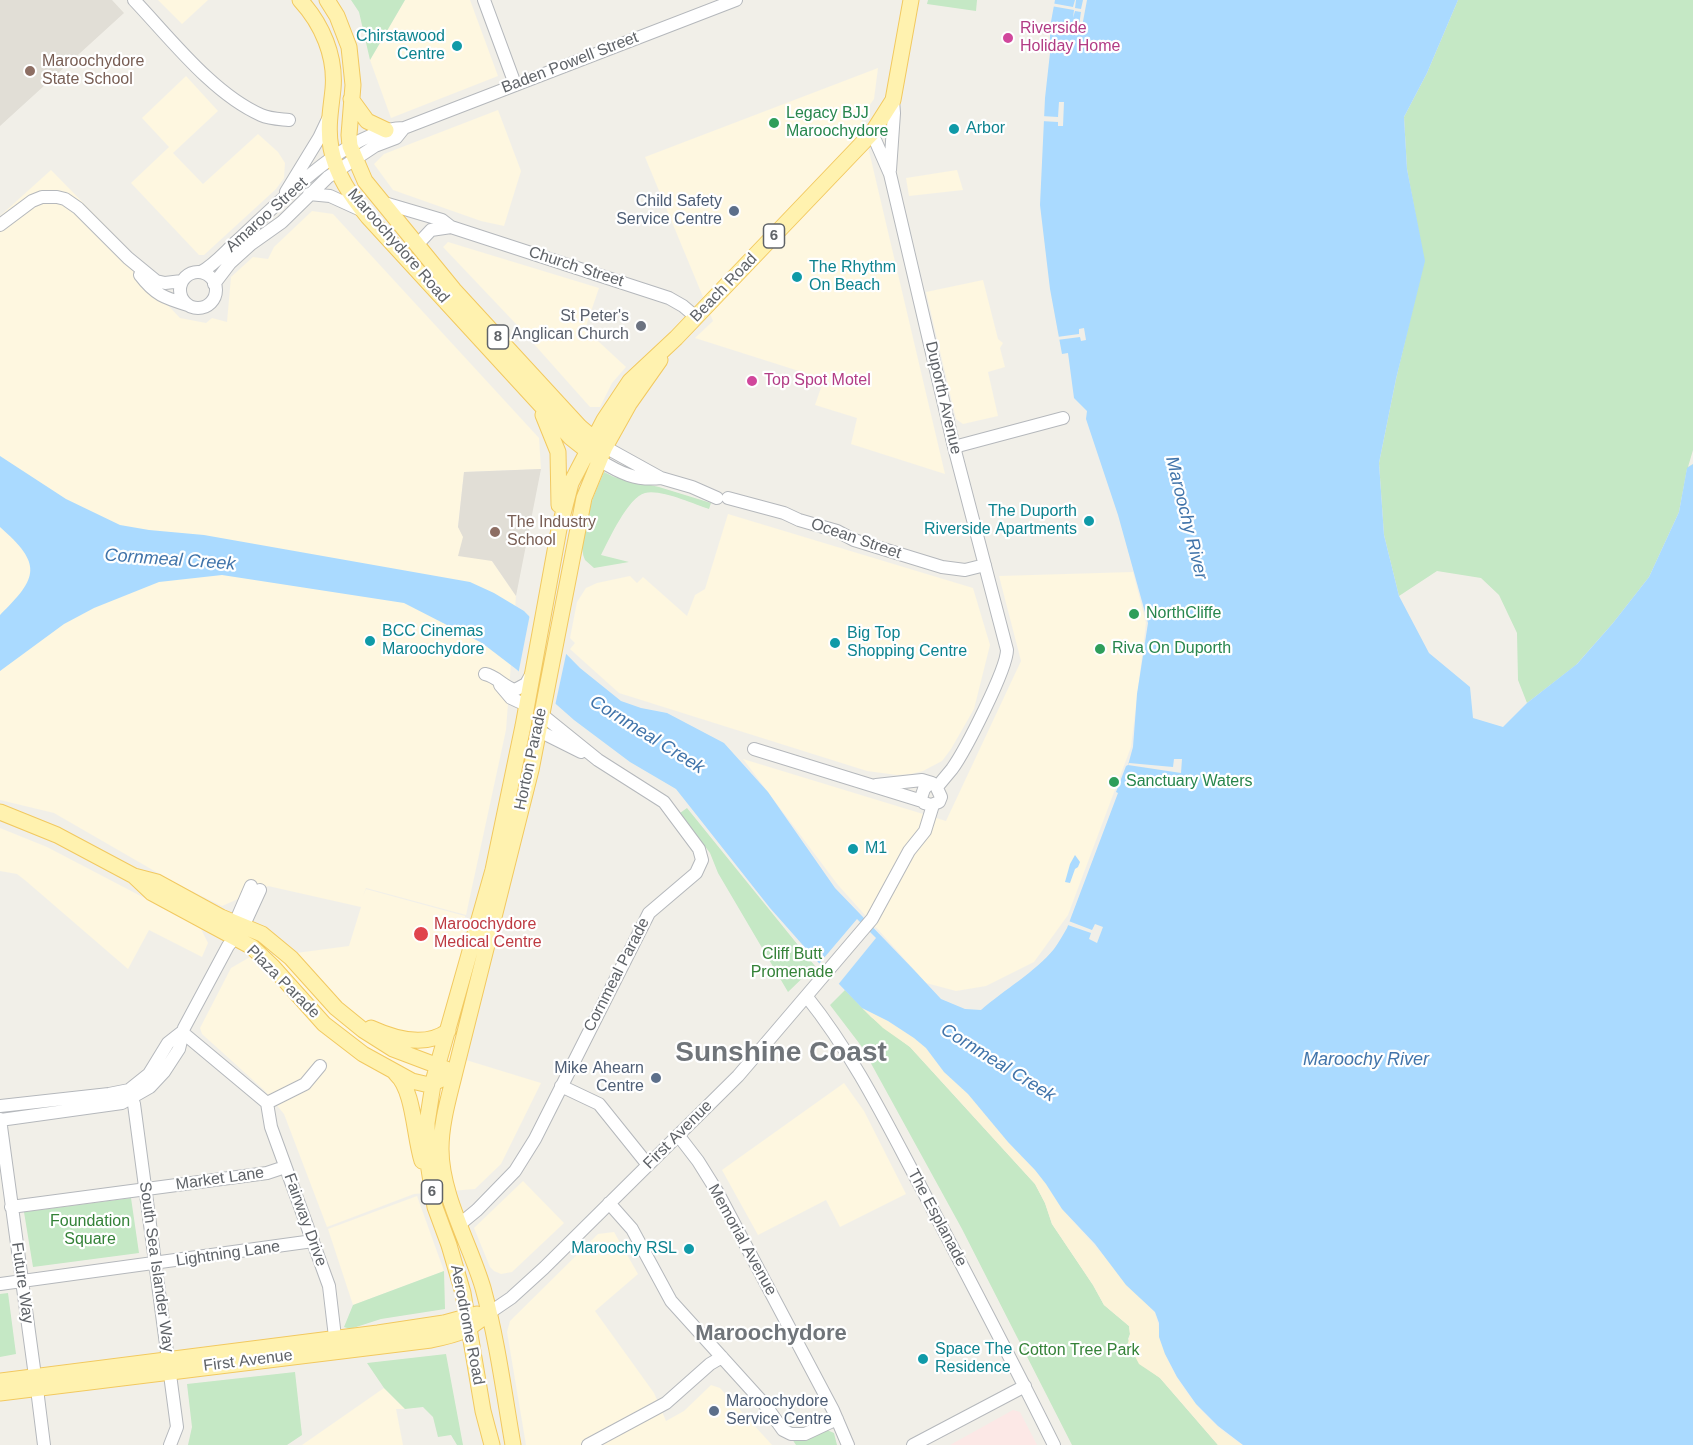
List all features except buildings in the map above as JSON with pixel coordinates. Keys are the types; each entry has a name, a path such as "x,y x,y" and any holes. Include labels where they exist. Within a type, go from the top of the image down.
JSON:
{"main road":[{"name":"Maroochydore Road","path":"300,0 320,27 331,58 333,80 329,138 335,164 347,189 364,212 570,437 596,449"},
{"name":"Maroochydore Road","path":"327,0 337,16 349,47 352,73 349,124 353,152 365,181 454,290 580,427 596,449"},
{"name":"6","path":"872,133 892,100 910,0"},
{"path":"351,99 367,121 386,130"},
{"name":"Beach Road","path":"596,449 676,338 872,133"},
{"path":"529,393 548,424 558,452 559,529"},
{"name":"Horton Parade","path":"438,1065 492,870 559,529 571,483 596,449"},
{"name":"Horton Parade","path":"454,1072 504,879 542,714 584,498 596,449"},
{"path":"548,586 569,574"},
{"path":"526,705 536,703 544,697"},
{"path":"526,705 542,714"},
{"path":"526,705 531,721 538,731"},
{"name":"Plaza Parade","path":"0,812 57,835 134,876 157,882 252,947 324,1024 363,1054 394,1073 417,1082 433,1084"},
{"name":"Plaza Parade","path":"234,934 262,934 273,942 342,1014 384,1044 454,1072"},
{"path":"342,1014 384,1034 412,1040 429,1040 448,1030"},
{"name":"Aerodrome Road","path":"438,1065 433,1084 427,1133 430,1181 435,1207 461,1286 483,1411 492,1445"},
{"path":"433,1084 454,1072"},
{"name":"Aerodrome Road","path":"454,1072 441,1148 447,1186 489,1313 513,1445"},
{"path":"394,1073 407,1089 417,1144 430,1181"},
{"name":"First Avenue","path":"0,1381 36,1382 169,1365 431,1340 454,1335 468,1322 489,1313"},
{"name":"First Avenue","path":"169,1365 335,1337 468,1322"},
{"name":"First Avenue","path":"0,1393 36,1382"}],"street":[{"path":"134,0 203,72 232,98 263,116 289,120"},
{"path":"484,0 515,84"},
{"name":"Baden Powell Street","path":"335,164 353,152 370,135 404,128 736,0"},
{"path":"890,174 894,112 892,100"},
{"path":"280,200 319,138 329,117"},
{"name":"Baden Powell Street","path":"353,152 396,138 404,128"},
{"name":"Duporth Avenue","path":"872,133 890,174 954,447 1007,656 1001,673 958,758 934,785 927,784 924,789 927,803"},
{"name":"Amaroo Street","path":"214,284 222,270 247,246 279,226 335,164"},
{"name":"Amaroo Street","path":"201,272 280,200 335,164"},
{"path":"309,194 330,196 364,212"},
{"path":"0,225 32,201 42,197 57,196 78,208 128,258 158,282 182,281 191,273 201,272 208,275 214,284 214,295 208,304 198,308 171,301 146,283 128,258"},
{"name":"Church Street","path":"381,202 442,220 451,227 669,298 696,317"},
{"path":"417,244 431,230 451,227"},
{"path":"182,281 180,294 188,305"},
{"path":"954,447 1063,418"},
{"name":"Ocean Street","path":"596,449 661,478 723,498 784,513 799,520 837,531 854,540 942,567 965,570 985,565"},
{"path":"526,705 511,698 490,677 515,690 529,681"},
{"name":"Cornmeal Parade","path":"460,1224 515,1171 535,1139 649,913 696,873 702,860 699,849 664,802 596,758 542,714"},
{"name":"Cornmeal Parade","path":"538,731 596,758"},
{"path":"754,749 927,803 941,800 934,785 922,780 875,786"},
{"path":"807,998 882,903 911,848 925,831 927,803"},
{"path":"0,1106 109,1094 131,1094 150,1087 164,1072 179,1049 182,1032 256,888"},
{"name":"First Avenue","path":"489,1313 522,1288 738,1076 807,998"},
{"name":"The Esplanade","path":"807,998 838,1038 873,1098 1054,1445"},
{"path":"182,1032 267,1103 305,1084 320,1066"},
{"path":"561,1086 599,1104 648,1165"},
{"path":"0,1119 122,1103 131,1094"},
{"name":"South Sea Islander Way","path":"131,1094 146,1189 177,1427 170,1445"},
{"name":"Fairway Drive","path":"267,1103 271,1127 329,1286 335,1337"},
{"name":"Future Way","path":"0,1119 44,1445"},
{"name":"Memorial Avenue","path":"678,1135 718,1193 837,1419 848,1445"},
{"name":"Market Lane","path":"11,1207 267,1173 285,1167"},
{"path":"609,1203 632,1229 671,1301 766,1406 779,1426 787,1433 805,1434 837,1419"},
{"name":"Lightning Lane","path":"0,1284 313,1241"},
{"path":"588,1445 666,1403 710,1364 722,1357"},
{"path":"913,1445 1025,1386"}],"shaded area":[{"name":"Maroochydore State School","path":"0,0 112,0 124,13 0,126"},
{"path":"158,0 208,0 182,24"},
{"path":"405,0 470,0 498,76 391,118 370,60"},
{"path":"878,68 874,99 861,117 945,474 851,444 857,418 815,405 824,379 695,338 713,321 645,157"},
{"path":"186,76 218,111 173,153 203,184 258,134 278,152 285,163 284,178 276,189 204,255 199,255 131,183 169,147 142,118"},
{"path":"498,110 521,171 504,226 481,221 393,190 374,164 384,154"},
{"path":"51,170 160,281 160,297 180,318 206,323 212,318 227,322 231,277 253,257 268,259 274,247 312,211 333,214 539,438 541,469 464,472 458,527 492,561 516,596 506,730 466,915 366,888 363,896 366,889 465,916 466,1060 541,1083 501,1164 475,1189 414,1194 327,1227 284,1114 264,1090 202,1034 200,1028 231,968 250,957 349,946 361,907 268,886 222,906 177,884 54,813 0,800 0,216"},
{"path":"957,170 963,190 909,196 906,178"},
{"path":"448,242 599,288 585,329 626,367 612,383 600,407 590,407 443,247"},
{"path":"983,280 998,339 1003,343 1000,348 1005,367 988,372 998,416 963,424 956,419 926,292"},
{"name":"The Industry School","path":"541,469 516,596 492,561 458,556 463,537 458,527 464,472"},
{"name":"Big Top Shopping Centre","path":"728,514 973,588 990,645 974,709 942,761 923,771 911,774 897,775 867,771 619,693 570,649 575,643 570,638 577,602 586,588 597,583 630,576 637,583 643,577 687,616 695,595 705,589"},
{"path":"1133,572 1146,623 1131,747 1068,915 1034,962 986,986 956,991 926,983 838,885 743,759 946,821 1021,661 999,576"},
{"path":"0,828 47,847 200,927 208,943 202,957 149,930 128,969 17,874 0,871"},
{"path":"844,1083 864,1111 906,1194 840,1227 826,1200 758,1235 722,1170"},
{"path":"523,1181 564,1223 512,1272 501,1274 490,1267 474,1228"},
{"path":"417,1196 444,1271 353,1305 328,1229"},
{"path":"614,1232 638,1274 595,1311 654,1393 666,1421 684,1411 711,1385 720,1388 772,1445 526,1445 507,1332 510,1321 598,1234"},
{"path":"384,1388 405,1409 396,1409 403,1445 302,1445"},
{"path":"1013,1410 1020,1412 1037,1445 950,1445"}],"green space":[{"path":"351,0 405,0 370,60 359,12"},
{"path":"928,0 977,0 976,11 927,4"},
{"path":"1458,0 1693,0 1693,450 1688,467 1693,464 1687,469 1679,512 1649,577 1576,665 1527,703 1518,680 1517,633 1499,595 1481,578 1437,571 1399,596 1384,535 1379,463 1424,261 1407,169 1404,117 1427,73"},
{"path":"604,472 614,477 659,487 711,503 709,509 660,493 645,493 639,496 626,510 601,555 629,562 594,568 585,560 582,540 587,516"},
{"name":"Cliff Butt Promenade","path":"687,808 815,966 788,992 718,873 710,853 680,813"},
{"name":"Cotton Tree Park","path":"845,990 871,1017 910,1047 1035,1184 1052,1224 1104,1305 1129,1326 1128,1339 1148,1369 1160,1378 1218,1445 1072,1445 962,1229 862,1047 830,1005"},
{"name":"Foundation Square","path":"131,1198 139,1253 33,1267 24,1212"},
{"path":"444,1271 445,1309 381,1319 350,1329 344,1327 353,1305"},
{"path":"8,1293 16,1354 0,1357 0,1294"},
{"path":"446,1354 463,1445 457,1445 451,1435 438,1437 433,1417 423,1407 405,1409 384,1388 367,1363"},
{"path":"295,1372 302,1435 287,1445 188,1445 192,1427 187,1384"},
{"path":"827,1430 834,1433 837,1445 796,1445 792,1439 809,1439"}],"sand":[{"path":"862,1008 888,1021 926,1048 944,1072 968,1094 1035,1170 1062,1209 1155,1313 1165,1353 1187,1393 1207,1416 1243,1445 1218,1445 1160,1378 1139,1364 1128,1343 1129,1326 1104,1305 1052,1224 1035,1184 910,1047 883,1028"}],"water":[{"name":"Maroochy River","path":"1055,0 1458,0 1427,73 1404,117 1407,169 1425,261 1396,379 1379,463 1384,535 1399,596 1429,653 1470,687 1473,718 1503,727 1527,703 1577,664 1613,623 1649,577 1679,512 1687,468 1693,464 1693,1445 1243,1445 1218,1426 1196,1404 1177,1377 1165,1354 1159,1337 1159,1323 1155,1312 1126,1285 1095,1244 1062,1209 1035,1170 968,1094 944,1072 926,1048 888,1021 862,1008 816,960 770,908 676,789 630,762 574,720 516,669 482,643 404,603 222,575 159,582 94,608 64,624 0,671 0,615 22,590 30,571 29,561 23,551 0,527 0,456 66,499 120,525 204,535 470,582 524,611 580,668 621,701 667,713 724,743 768,792 835,888 941,999 965,1009 981,1010 1046,957 1067,928 1133,747 1137,694 1148,623 1118,515 1086,419 1087,411 1074,398 1068,353 1062,354 1050,289 1040,205 1050,27"},
{"path":"1075,855 1080,862 1070,883 1065,882 1070,864"}],"pier":[{"path":"1075,0 1075,8 1081,9 1083,0 1087,0 1081,32 1078,32 1081,12 1075,11 1073,18 1074,10 1051,6 1051,3 1073,7"},
{"path":"1059,102 1064,102 1063,126 1058,126 1058,122 1041,121 1041,116 1058,117"},
{"path":"1084,328 1086,340 1081,341 1080,337 1057,340 1057,337 1079,334 1079,329"},
{"path":"530,614 567,650 555,706 518,675"},
{"path":"1174,759 1182,759 1181,773 1128,765 1129,763 1173,767"},
{"path":"857,919 876,938 837,986 818,965"},
{"path":"1066,920 1092,930 1095,924 1103,927 1097,943 1089,939 1091,933 1065,924"}],"place":[{"name":"Riverside Holiday Home","path":"1008,38"},
{"name":"Chirstawood Centre","path":"457,46"},
{"name":"Maroochydore State School","path":"30,71"},
{"name":"Legacy BJJ Maroochydore","path":"774,123"},
{"name":"Arbor","path":"954,129"},
{"name":"Child Safety Service Centre","path":"734,211"},
{"name":"The Rhythm On Beach","path":"797,277"},
{"name":"St Peter's Anglican Church","path":"641,326"},
{"name":"Top Spot Motel","path":"752,381"},
{"name":"The Duporth Riverside Apartments","path":"1089,521"},
{"name":"The Industry School","path":"495,532"},
{"name":"NorthCliffe","path":"1134,614"},
{"name":"BCC Cinemas Maroochydore","path":"370,641"},
{"name":"Big Top Shopping Centre","path":"835,643"},
{"name":"Riva On Duporth","path":"1100,649"},
{"name":"Sanctuary Waters","path":"1114,782"},
{"name":"M1","path":"853,849"},
{"name":"Maroochydore Medical Centre","path":"421,934"},
{"name":"Mike Ahearn Centre","path":"656,1078"},
{"name":"Maroochy RSL","path":"689,1249"},
{"name":"Space The Residence","path":"923,1359"},
{"name":"Maroochydore Service Centre","path":"714,1411"}],"district":[{"name":"Sunshine Coast","path":"781,1053"},
{"name":"Maroochydore","path":"771,1334"}],"water label":[{"name":"Cornmeal Creek","path":"170,560"},
{"name":"Cornmeal Creek","path":"647,735"},
{"name":"Cornmeal Creek","path":"998,1063"}]}
